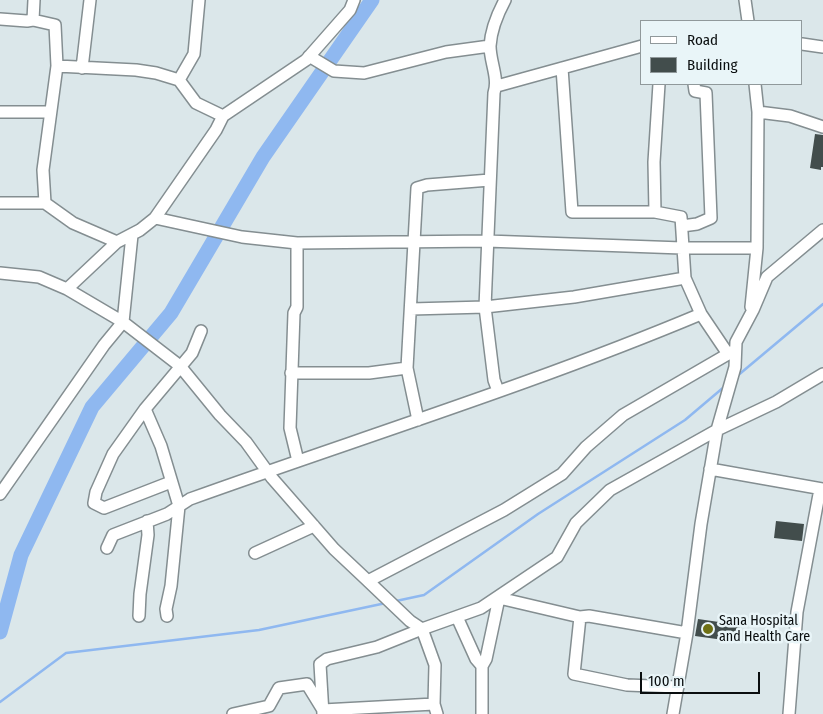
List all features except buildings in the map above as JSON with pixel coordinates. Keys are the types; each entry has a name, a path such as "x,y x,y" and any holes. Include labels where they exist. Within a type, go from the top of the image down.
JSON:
{"street":[{"path":"33,20 34,0"},
{"path":"82,68 90,0"},
{"path":"179,80 194,54 199,0"},
{"path":"67,289 117,242 140,230 155,218 216,130 223,116 306,60 350,10 354,0"},
{"path":"498,391 494,380 485,308 494,94 496,86 490,46 498,13 505,0"},
{"path":"745,0 748,20"},
{"path":"0,19 33,20 55,25 57,66 43,170 45,203"},
{"path":"803,44 823,47"},
{"path":"309,56 334,71 364,73 446,52 490,46"},
{"path":"496,86 640,47"},
{"path":"57,66 136,70 156,73 179,80 196,103 223,116"},
{"path":"562,68 572,212 655,212 681,217 685,278 701,314 732,352 735,367 717,430 710,469 687,633 673,714"},
{"path":"655,212 654,162 659,85"},
{"path":"682,226 697,224 711,218 706,94 695,91 694,85"},
{"path":"750,315 757,248 758,112 755,85"},
{"path":"0,112 50,112"},
{"path":"758,112 790,116 823,127"},
{"path":"418,420 407,368 417,188 427,185 490,180"},
{"path":"0,203 45,203 73,223 117,242"},
{"path":"155,218 242,237 296,244 487,242 682,248 757,248"},
{"path":"368,581 504,510 562,474 586,447 623,415 732,352 767,277 823,230"},
{"path":"0,494 104,345 123,322 132,235"},
{"path":"296,244 296,308 294,313 290,428 298,461"},
{"path":"0,272 39,277 67,289 123,322 180,366 220,415 246,442 267,471 334,549 410,622 422,629 435,665 435,709 323,712"},
{"path":"411,310 485,308 574,297 685,278"},
{"path":"107,548 113,536 167,514 190,498 418,420 641,340 701,314"},
{"path":"171,482 104,508 94,504 96,492 113,454 146,409 192,353 201,331"},
{"path":"291,374 369,374 407,368"},
{"path":"323,712 320,664 327,659 377,646 481,608 499,598 557,557 576,523 610,490 717,430 776,402 823,374"},
{"path":"146,409 161,446 179,506 171,586 166,609 167,616"},
{"path":"710,469 822,489 797,612 788,714"},
{"path":"139,616 148,535 147,522"},
{"path":"255,553 314,526"},
{"path":"499,598 580,617 589,616 687,633"},
{"path":"482,714 482,666 486,659 499,598"},
{"path":"457,617 476,659 482,666"},
{"path":"580,617 574,674 627,685 678,687"},
{"path":"233,714 269,706 279,688 307,684 323,712"}],"waterway":[{"path":"0,632 21,555 92,407 171,313 263,157 372,0"},
{"path":"736,377 823,304"},
{"path":"396,601 424,595 538,514 685,420 724,387"},
{"path":"0,702 66,653 259,630 386,603"}],"place":[{"name":"Sana Hospital and Health Care","path":"708,629"}]}
